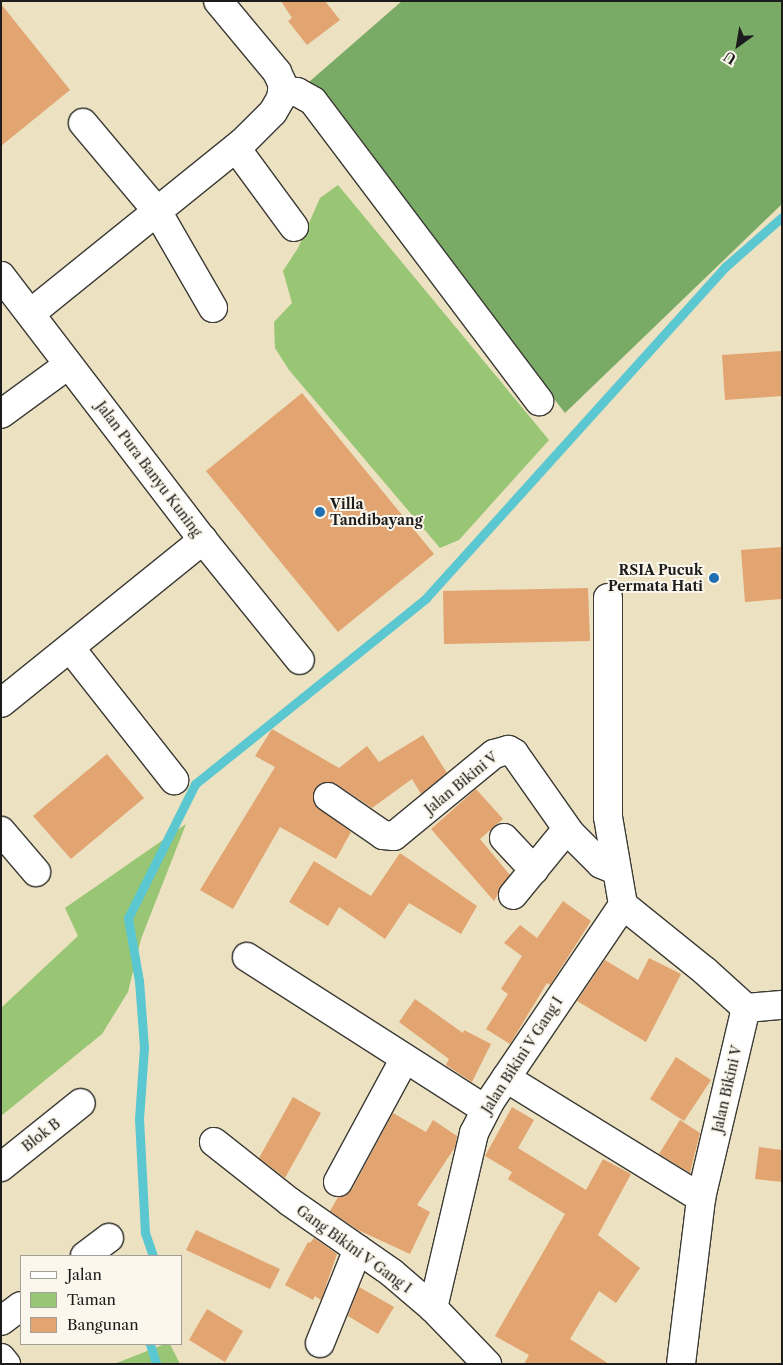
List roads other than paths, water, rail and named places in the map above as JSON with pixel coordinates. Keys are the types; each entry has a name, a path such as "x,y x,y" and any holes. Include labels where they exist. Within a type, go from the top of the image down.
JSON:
{"street":[{"path":"31,313 236,148 273,112 282,91 277,72 218,1"},
{"path":"282,91 297,92 313,101 539,401"},
{"path":"83,123 157,211 213,308"},
{"path":"236,148 294,227"},
{"name":"Jalan Pura Banyu Kuning","path":"1,276 31,313 68,365 120,428 202,540 300,660"},
{"path":"1,414 68,365"},
{"path":"1,703 202,540"},
{"path":"608,598 608,817 623,905 699,966 746,1008 782,1005"},
{"path":"71,648 174,780"},
{"name":"Jalan Bikini V","path":"328,797 383,835 394,836 494,754 508,750 514,753 567,829 601,864 616,870"},
{"path":"513,895 567,829"},
{"path":"1,831 36,872"},
{"path":"504,838 534,870"},
{"name":"Jalan Bikini V Gang I","path":"433,1308 474,1133 485,1109 623,905"},
{"path":"247,957 404,1060 485,1109"},
{"name":"Jalan Bikini V","path":"681,1364 701,1198 746,1008"},
{"path":"338,1182 404,1060"},
{"path":"506,1078 701,1198"},
{"name":"Blok B","path":"1,1167 81,1103"},
{"name":"Gang Bikini V Gang I","path":"214,1142 290,1202 358,1249 433,1308 487,1364"},
{"path":"86,1255 109,1238"},
{"path":"320,1343 358,1249"},
{"path":"1,1321 20,1307"},
{"path":"1,1358 6,1364"}],"waterway":[{"path":"153,1255 145,1233 139,1119 144,1047 139,981 128,918 195,784 426,598 725,267 782,217"},
{"path":"150,1345 156,1364"}],"place":[{"name":"Villa Tandibayang","path":"320,512"},
{"name":"RSIA Pucuk Permata Hati","path":"714,578"}]}
